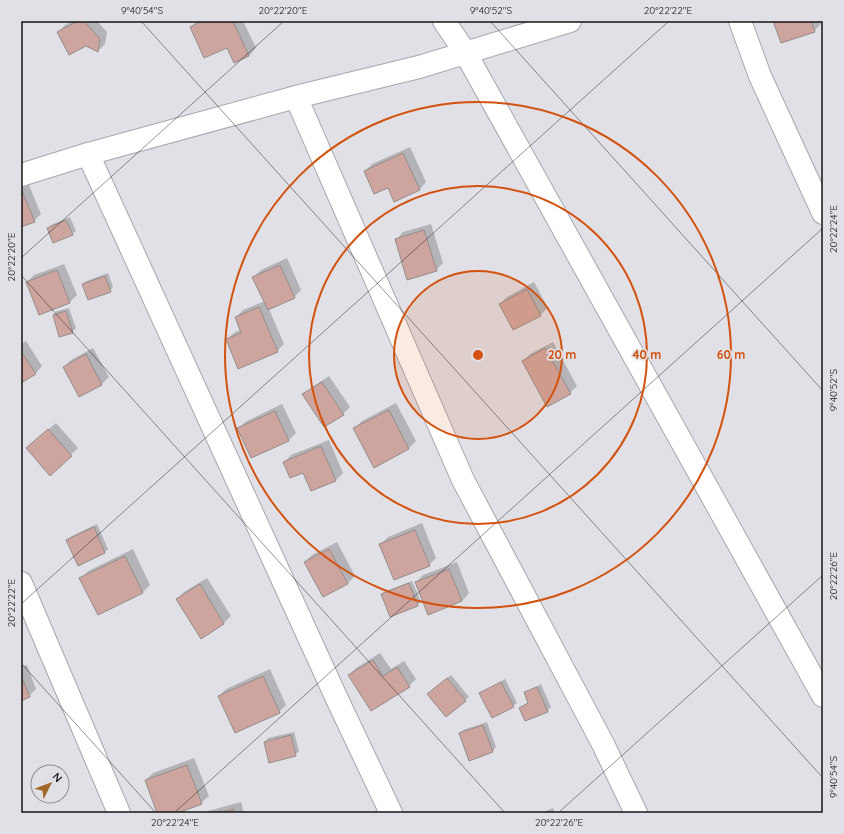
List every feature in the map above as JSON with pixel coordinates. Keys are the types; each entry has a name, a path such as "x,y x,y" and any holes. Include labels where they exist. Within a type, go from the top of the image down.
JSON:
{"street":[{"path":"444,21 465,52 823,696"},
{"path":"21,175 88,154 296,97 419,67 570,21"},
{"path":"740,21 760,76 823,213"},
{"path":"296,97 463,480 603,744 636,813"},
{"path":"88,154 337,699 392,813"},
{"path":"21,583 120,813"}],"building":[{"path":"78,21 84,21 100,39 98,52 86,46 69,55 57,32"},
{"path":"202,21 233,21 249,56 234,63 227,48 204,58 190,27"},
{"path":"773,21 811,21 815,32 781,43"},
{"path":"403,153 420,190 394,202 388,188 374,194 364,171"},
{"path":"22,191 35,222 21,227 21,192"},
{"path":"66,220 73,235 53,243 47,228"},
{"path":"424,230 437,271 407,280 395,239"},
{"path":"280,265 295,298 268,310 252,277"},
{"path":"57,270 70,303 39,315 26,282"},
{"path":"105,276 111,292 88,300 82,284"},
{"path":"527,289 541,316 513,330 499,304"},
{"path":"259,307 278,352 238,369 226,339 241,333 235,317"},
{"path":"66,311 73,333 59,337 53,315"},
{"path":"545,348 571,394 547,407 522,361"},
{"path":"21,351 36,374 21,383"},
{"path":"86,354 102,385 79,397 63,367"},
{"path":"322,382 344,415 324,427 302,394"},
{"path":"389,410 409,449 374,468 353,428"},
{"path":"275,411 289,441 251,458 237,428"},
{"path":"48,429 72,456 50,476 26,448"},
{"path":"321,446 336,481 311,491 303,473 290,478 283,462"},
{"path":"94,527 105,553 78,566 66,540"},
{"path":"415,530 430,566 394,580 379,544"},
{"path":"329,549 348,584 323,597 304,562"},
{"path":"125,556 143,593 98,615 79,578"},
{"path":"449,569 462,601 428,615 415,582"},
{"path":"409,583 418,606 390,617 381,594"},
{"path":"200,584 224,624 201,639 176,599"},
{"path":"373,660 383,676 397,667 410,687 371,711 348,675"},
{"path":"21,676 30,697 21,701"},
{"path":"263,676 280,713 235,733 218,696"},
{"path":"447,678 466,701 446,717 427,694"},
{"path":"501,682 514,707 492,718 479,693"},
{"path":"537,687 548,712 525,721 519,708 528,703 524,692"},
{"path":"483,725 493,752 469,761 459,733"},
{"path":"291,735 296,756 269,763 264,742"},
{"path":"187,765 202,804 178,813 157,813 145,780"},
{"path":"234,809 235,813 217,813"}]}
